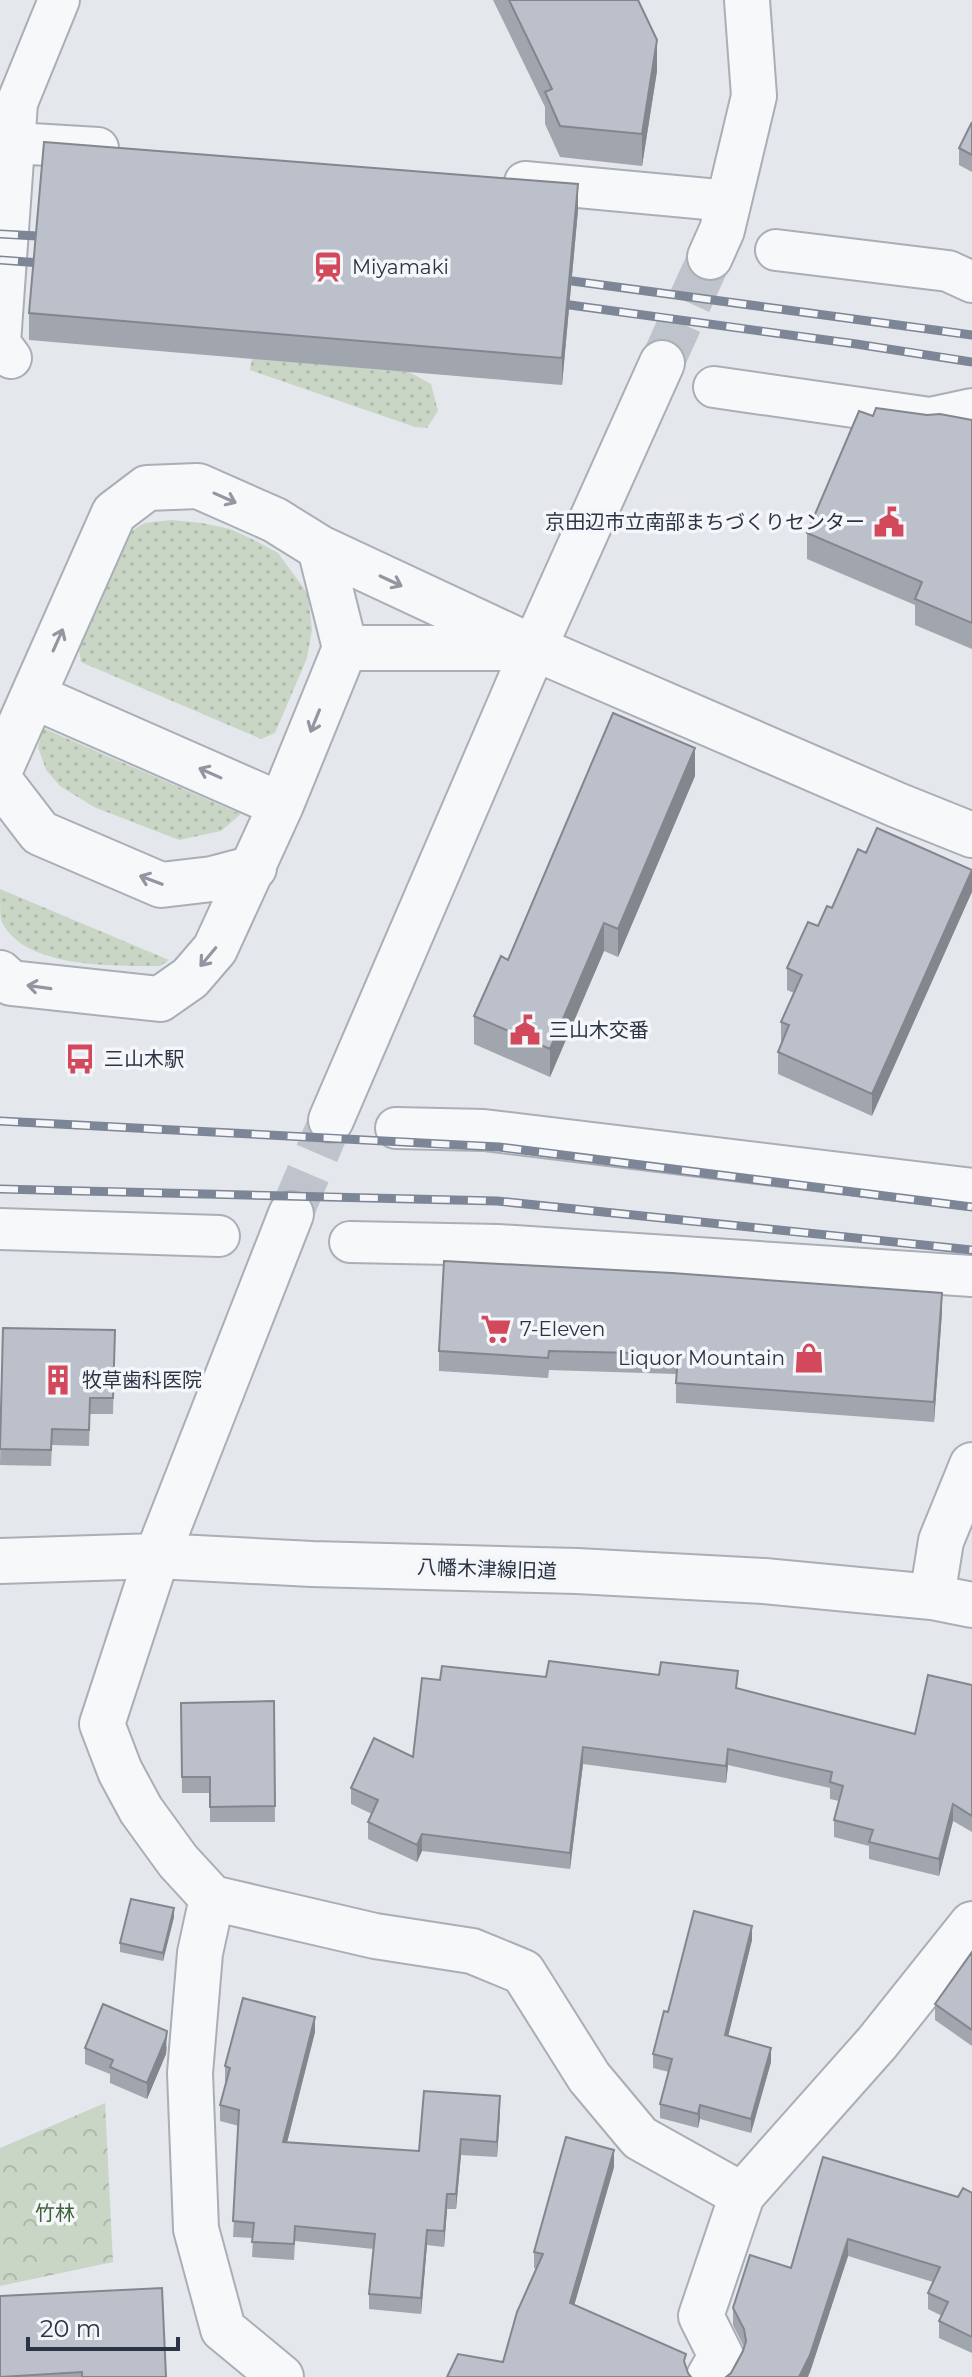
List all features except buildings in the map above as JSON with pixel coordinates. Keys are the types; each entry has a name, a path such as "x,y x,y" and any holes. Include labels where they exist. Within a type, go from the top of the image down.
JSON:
{"street":[{"path":"4,337 9,156 17,103 59,0"},
{"path":"710,257 722,230 754,96 747,0"},
{"path":"9,156 130,151"},
{"path":"482,178 729,201"},
{"path":"776,250 948,271 972,282"},
{"path":"331,1120 534,648 662,363"},
{"path":"714,387 930,418 972,409"},
{"path":"0,770 114,513 147,488 198,486 275,520 320,548 534,648 972,835"},
{"path":"0,973 11,983 160,999 190,978 215,949 254,868 345,648 320,548"},
{"path":"345,648 534,648"},
{"path":"33,696 281,805"},
{"path":"0,781 40,833 161,885 212,879 254,868"},
{"path":"396,1128 484,1130 972,1189"},
{"path":"291,1214 157,1556 102,1724 120,1771 141,1810 178,1861 212,1898 375,1936 472,1951 523,1972 589,2077 640,2138 742,2195"},
{"path":"0,1229 219,1236"},
{"path":"350,1242 498,1245 972,1276"},
{"path":"952,1601 941,1541 972,1465"},
{"name":"八幡木津線旧道","path":"0,1561 157,1556 312,1564 577,1571 733,1580 952,1601"},
{"path":"212,1898 200,1953 190,2073 196,2229 223,2329 281,2377"},
{"path":"709,2377 721,2356 701,2316 742,2195 877,2043 972,1924"}],"green space":[{"path":"252,358 409,372 431,384 438,411 427,428 415,427 250,370"},
{"path":"171,520 230,529 278,553 308,594 312,630 307,658 275,733 261,739 81,662 78,642 128,533 145,523"},
{"path":"43,728 241,814 221,831 179,840 94,807 60,786 46,770 38,747"},
{"path":"0,889 169,960 160,966 96,964 49,956 29,948 12,936 1,920"},
{"name":"竹林","path":"105,2103 113,2262 0,2286 0,2148"}],"tunnel":[{"path":"662,363 710,257"},
{"path":"291,1214 331,1120"}],"railway":[{"path":"0,234 56,237"},
{"path":"0,260 54,264"},
{"path":"550,278 972,335"},
{"path":"548,302 972,362"},
{"path":"0,1121 499,1147 972,1207"},
{"path":"0,1189 497,1201 972,1250"}],"place":[{"name":"Miyamaki","path":"328,267"},
{"name":"京田辺市立南部まちづくりセンター","path":"889,522"},
{"name":"三山木交番","path":"525,1030"},
{"name":"三山木駅","path":"80,1059"},
{"name":"7-Eleven","path":"496,1329"},
{"name":"Liquor Mountain","path":"809,1358"},
{"name":"牧草歯科医院","path":"58,1380"}]}
